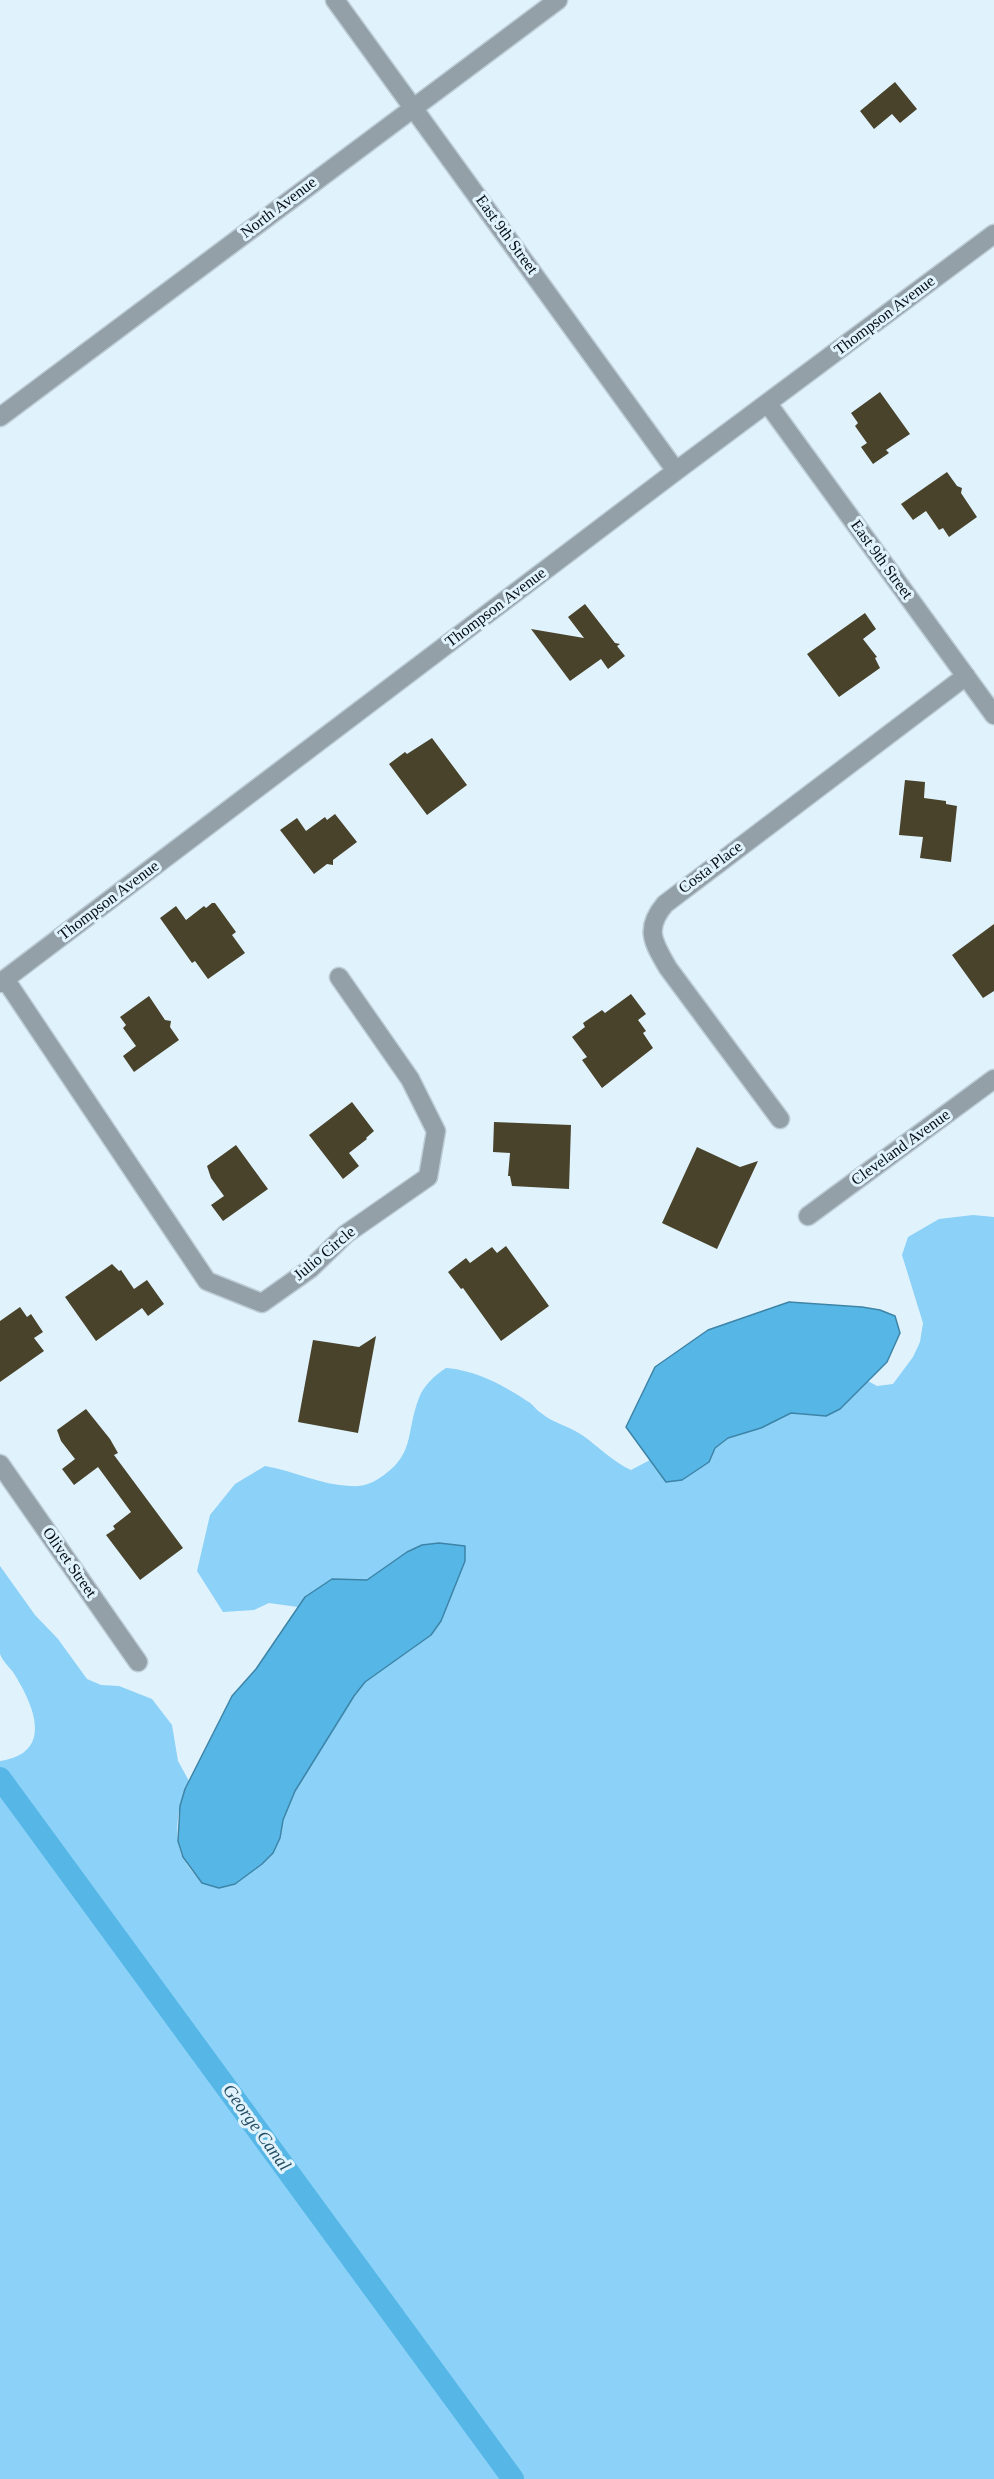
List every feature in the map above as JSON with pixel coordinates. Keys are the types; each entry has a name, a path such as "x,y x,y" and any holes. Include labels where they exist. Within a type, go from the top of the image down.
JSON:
{"street":[{"name":"East 9th Street","path":"335,0 676,471"},
{"name":"North Avenue","path":"0,417 558,0"},
{"name":"Thompson Avenue","path":"3,981 676,471 994,234"},
{"name":"East 9th Street","path":"768,404 994,715"},
{"name":"Costa Place","path":"780,1119 668,968 654,944 652,930 655,916 665,904 966,676"},
{"name":"Julio Circle","path":"3,981 207,1281 262,1303 310,1269 346,1234 428,1177 436,1131 410,1079 339,977"},
{"name":"Cleveland Avenue","path":"808,1216 994,1079"},
{"name":"Olivet Street","path":"0,1464 138,1662"}],"shaded area":[{"path":"973,1215 994,1217 994,2479 0,2479 0,1761 17,1756 28,1748 34,1738 35,1726 28,1699 0,1654 0,1566 35,1615 58,1639 87,1679 101,1685 119,1686 152,1699 172,1725 178,1761 189,1781 182,1798 177,1828 182,1856 202,1883 235,1884 262,1864 280,1838 283,1820 295,1791 345,1709 365,1682 431,1635 441,1621 465,1561 422,1545 407,1552 367,1581 332,1579 305,1597 298,1607 269,1603 254,1610 223,1612 197,1571 210,1515 235,1484 265,1466 339,1485 360,1486 376,1480 394,1467 401,1458 421,1393 437,1374 446,1368 478,1375 509,1389 529,1402 539,1412 582,1435 624,1467 631,1470 650,1460 666,1482 708,1462 715,1448 728,1438 761,1428 791,1413 840,1408 868,1381 877,1386 893,1384 913,1357 920,1342 923,1323 902,1255 908,1237 939,1219"},
{"path":"789,1302 880,1310 895,1316 900,1333 887,1362 840,1409 826,1416 791,1413 761,1428 728,1438 715,1448 709,1462 682,1480 666,1482 626,1427 655,1367 708,1330"},
{"path":"439,1543 465,1546 465,1561 441,1621 431,1635 365,1682 354,1696 295,1791 273,1853 235,1884 219,1888 202,1883 183,1857 178,1841 180,1806 185,1789 232,1696 256,1669 305,1597 332,1579 367,1580 407,1552 422,1545"}],"building":[{"path":"895,82 917,109 900,123 892,114 874,129 860,111"},
{"path":"880,392 910,434 886,450 889,453 873,464 861,447 867,443 855,426 858,423 851,413"},
{"path":"947,472 957,486 962,488 961,493 977,517 949,537 943,528 939,530 926,511 913,520 901,504"},
{"path":"585,604 615,643 620,644 617,646 625,656 608,669 601,659 570,681 531,629 584,638 568,617"},
{"path":"865,613 876,629 863,639 877,657 875,658 880,668 839,697 807,654"},
{"path":"432,738 467,785 427,815 389,764 405,752 407,754"},
{"path":"905,780 925,782 924,798 946,801 946,804 957,806 951,862 920,858 923,837 899,835"},
{"path":"335,814 357,842 333,860 333,865 327,864 314,874 280,830 297,818 306,831 325,817 327,820"},
{"path":"215,903 236,932 232,935 245,953 208,979 195,961 192,963 160,918 176,906 186,920 204,906 206,908"},
{"path":"994,924 994,991 983,998 952,955"},
{"path":"631,994 646,1014 638,1020 646,1031 643,1033 653,1048 602,1088 582,1060 587,1057 572,1037 585,1027 583,1023 602,1010 605,1013"},
{"path":"149,996 165,1020 171,1021 170,1027 179,1040 134,1072 123,1056 136,1046 123,1028 126,1025 120,1017"},
{"path":"352,1102 374,1131 349,1153 359,1166 343,1179 309,1135"},
{"path":"494,1122 571,1125 569,1189 512,1186 510,1176 508,1176 510,1153 493,1152"},
{"path":"236,1145 268,1189 223,1221 211,1205 224,1196 211,1178 207,1166"},
{"path":"697,1147 740,1167 758,1161 717,1249 662,1223"},
{"path":"506,1246 549,1306 501,1341 463,1288 461,1289 448,1272 466,1258 470,1263 492,1247 497,1253"},
{"path":"112,1264 119,1271 121,1270 134,1289 147,1280 164,1304 148,1316 142,1308 96,1341 65,1297"},
{"path":"20,1307 27,1317 31,1314 43,1332 34,1338 44,1351 0,1382 0,1321"},
{"path":"376,1336 358,1433 298,1422 313,1340 359,1347"},
{"path":"86,1409 110,1439 118,1453 114,1455 183,1548 140,1580 106,1535 115,1529 113,1526 131,1512 98,1467 74,1485 62,1469 75,1459 61,1441 57,1430"}],"waterway":[{"name":"George Canal","path":"0,1778 513,2479"}]}
